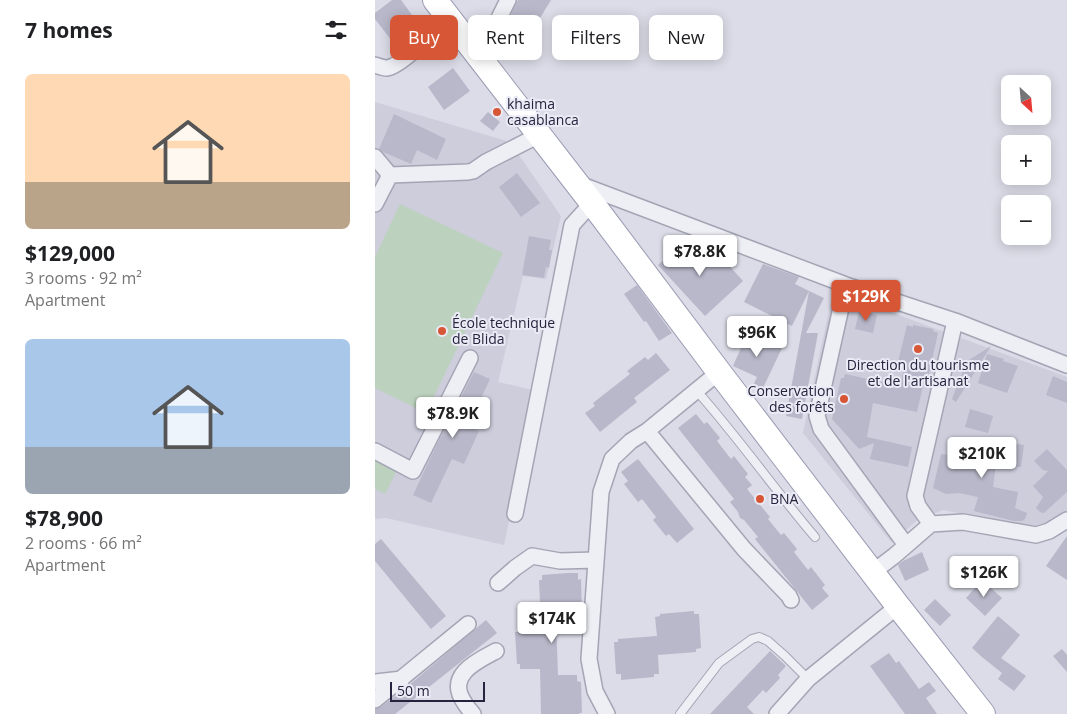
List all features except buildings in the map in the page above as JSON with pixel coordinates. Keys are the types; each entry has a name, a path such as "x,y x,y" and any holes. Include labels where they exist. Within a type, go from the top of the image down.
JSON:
{"main road":[{"path":"439,6 468,44"},
{"path":"481,60 577,183 719,372 982,714"}],"street":[{"path":"501,15 509,0"},
{"path":"375,65 387,68 409,54 439,6"},
{"path":"390,175 473,171 539,135"},
{"path":"375,157 390,175"},
{"path":"375,204 390,175"},
{"path":"577,183 845,285 955,321 1067,365"},
{"path":"515,514 571,225 592,203"},
{"path":"845,285 817,416 821,429 906,545"},
{"path":"931,524 918,506 915,496 955,321"},
{"path":"375,451 413,471 470,358"},
{"path":"607,714 595,691 589,659 601,492 612,459 631,441 647,431 719,372"},
{"path":"647,431 744,549 791,600"},
{"path":"873,572 931,524 963,522 1036,535 1049,531 1067,520"},
{"path":"498,583 532,556 560,561 596,560"},
{"path":"777,714 808,679 898,606"},
{"path":"375,700 469,624"},
{"path":"473,714 462,700 459,689 460,677 475,662 496,651"},
{"path":"375,682 402,679"}],"lane":[{"path":"696,390 735,435 793,512 815,537"},
{"path":"680,714 719,662 752,639 759,637 768,641 808,679"}],"shaded area":[{"name":"École technique de Blida","path":"375,102 510,142 561,216 546,279 523,276 498,382 537,391 504,545 386,518 375,519"},
{"path":"833,291 1067,377 1067,510 1057,520 1029,527 943,510 916,521 892,543 803,433"}],"green space":[{"path":"400,204 503,253 426,413 375,388 375,257"},
{"path":"375,461 396,472 385,494 375,489"}],"place":[{"name":"khaima casablanca","path":"497,112"},
{"name":"École technique de Blida","path":"442,331"},
{"name":"Direction du tourisme et de l'artisanat","path":"918,349"},
{"name":"Conservation des forêts","path":"844,399"},
{"name":"BNA","path":"760,499"}]}
